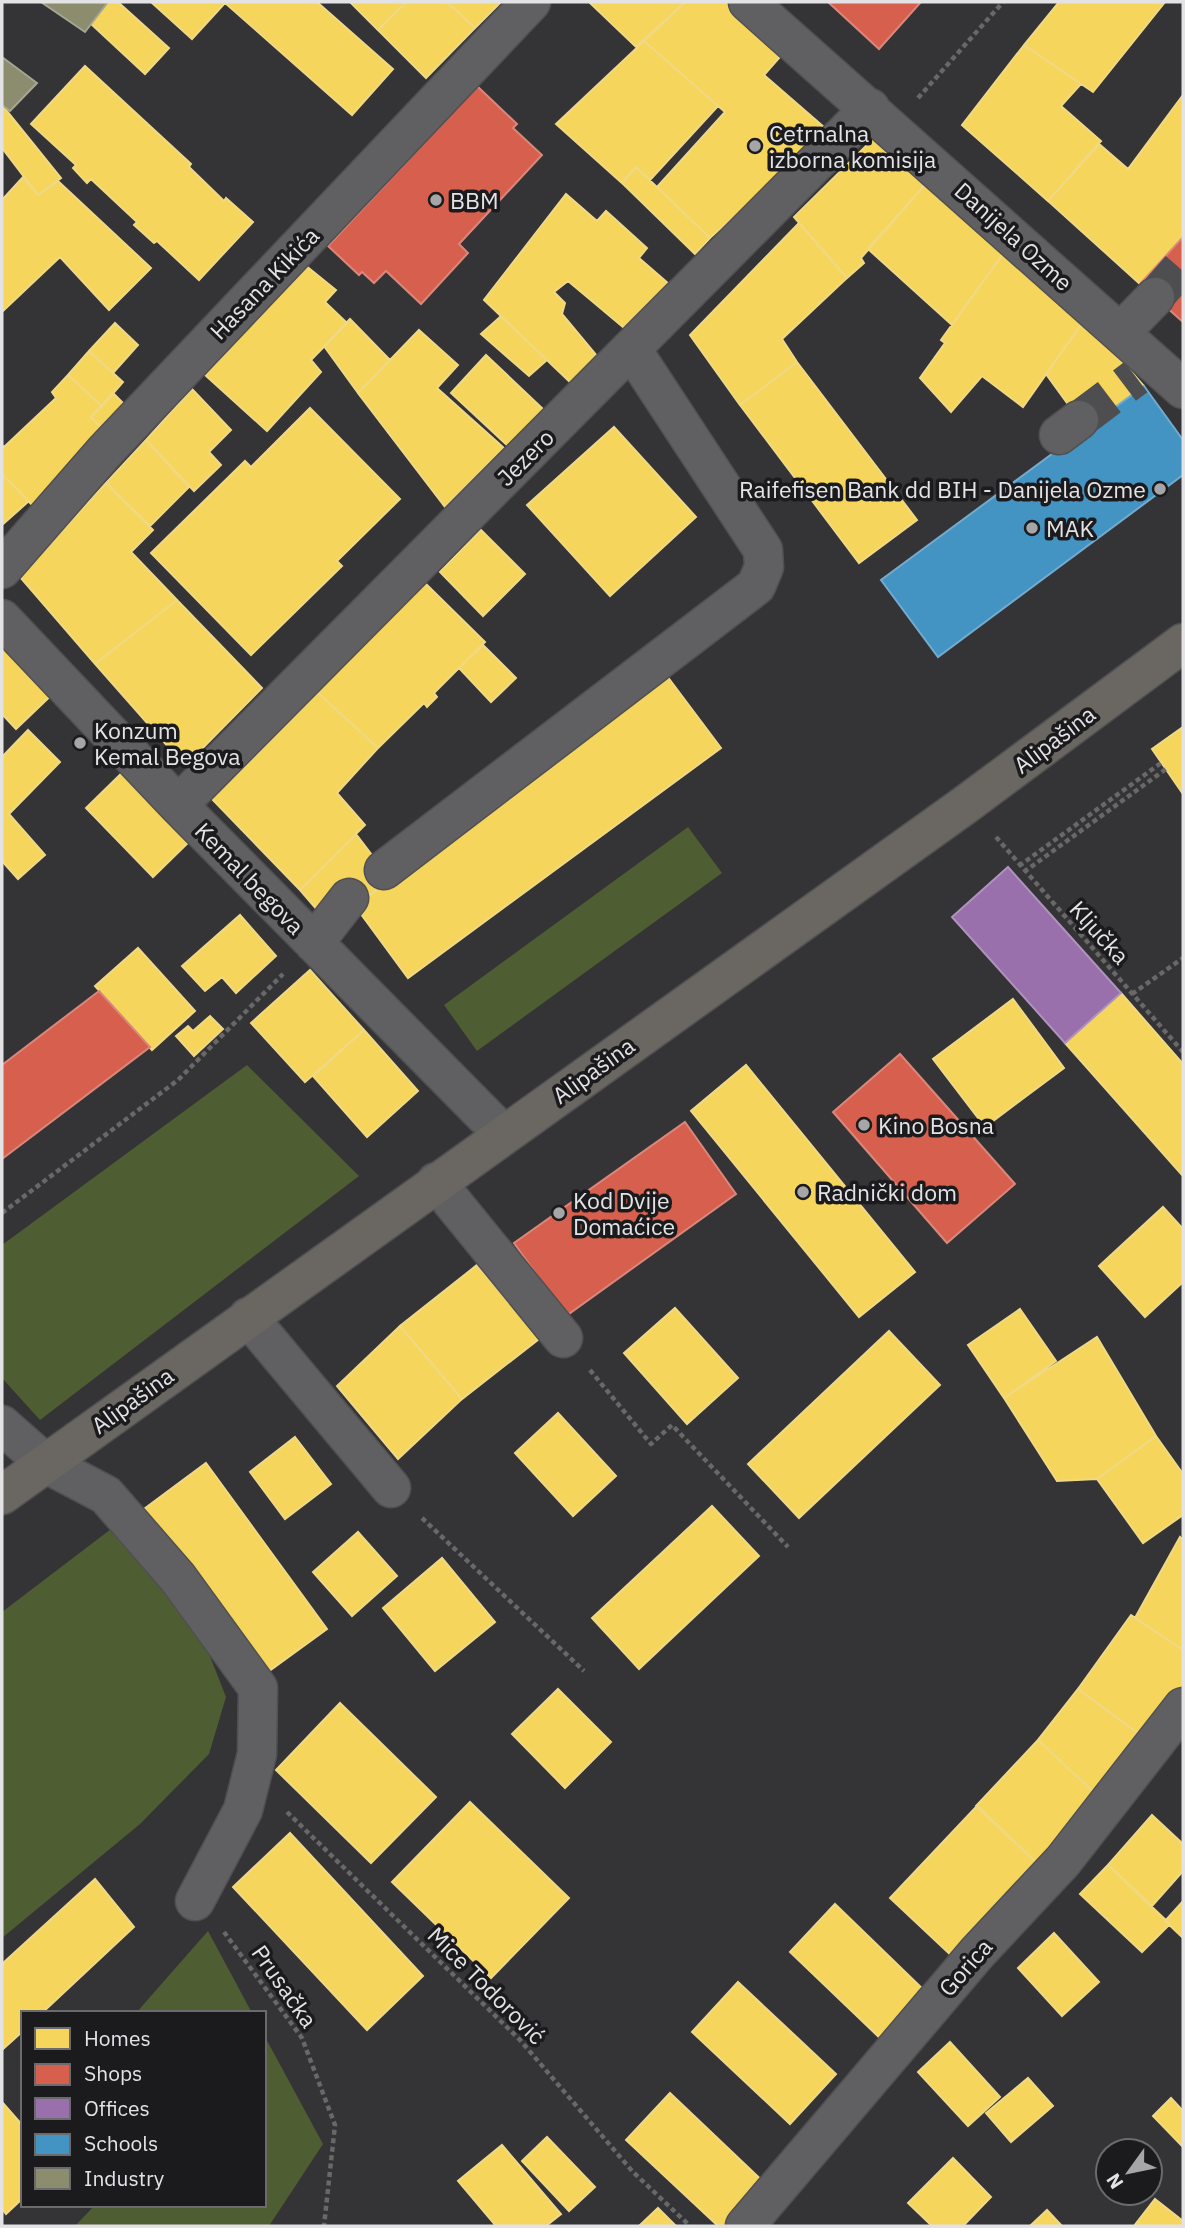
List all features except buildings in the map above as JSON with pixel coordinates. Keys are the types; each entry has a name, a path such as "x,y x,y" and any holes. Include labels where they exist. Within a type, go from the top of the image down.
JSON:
{"main road":[{"name":"Alipašina","path":"2,1495 965,805 1183,643"}],"street":[{"name":"Hasana Kikića","path":"2,569 106,450 531,2"},
{"name":"Danijela Ozme","path":"748,2 1121,332 1146,371 1183,389"},
{"name":"Jezero","path":"178,805 632,350 881,118"},
{"path":"1121,332 1155,297"},
{"path":"384,870 756,586 764,567 763,550 632,350"},
{"name":"Kemal begova","path":"2,619 178,805 503,1134"},
{"path":"314,943 349,898"},
{"path":"436,1182 563,1338"},
{"path":"248,1317 391,1488"},
{"path":"2,1425 45,1463 106,1495 177,1578 258,1688 257,1754 243,1810 195,1900"},
{"name":"Gorica","path":"745,2226 977,1952 1063,1861 1183,1707"}],"path":[{"path":"881,118 1003,2"},
{"path":"1019,866 1161,763"},
{"path":"1024,872 1166,769"},
{"name":"Ključka","path":"993,834 1183,1052"},
{"path":"2,1213 178,1080 314,943"},
{"path":"1132,994 1183,958"},
{"path":"563,1338 651,1444 672,1425 788,1547"},
{"path":"391,1488 584,1671"},
{"name":"Mice Todorović","path":"251,1777 520,2040 633,2172 690,2226"},
{"name":"Prusačka","path":"195,1900 232,1941 302,2038 335,2126 324,2226"}],"green space":[{"path":"688,827 722,873 477,1051 444,1005"},
{"path":"247,1065 359,1176 40,1420 2,1378 2,1245"},
{"path":"115,1526 202,1636 226,1697 209,1754 140,1824 2,1938 2,1612"},
{"path":"208,1931 251,2011 138,2011"},
{"path":"266,2039 323,2144 269,2226 75,2226 93,2207 266,2207"}],"tunnel":[{"path":"1155,297 1183,265"},
{"path":"1079,420 1136,377"}],"place":[{"name":"Cetrnalna izborna komisija","path":"755,146"},
{"name":"BBM","path":"436,200"},
{"name":"Raifefisen Bank dd BIH - Danijela Ozme","path":"1160,489"},
{"name":"MAK","path":"1032,528"},
{"name":"Konzum Kemal Begova","path":"80,743"},
{"name":"Kino Bosna","path":"864,1125"},
{"name":"Radnički dom","path":"803,1192"},
{"name":"Kod Dvije Domaćice","path":"559,1213"}]}
